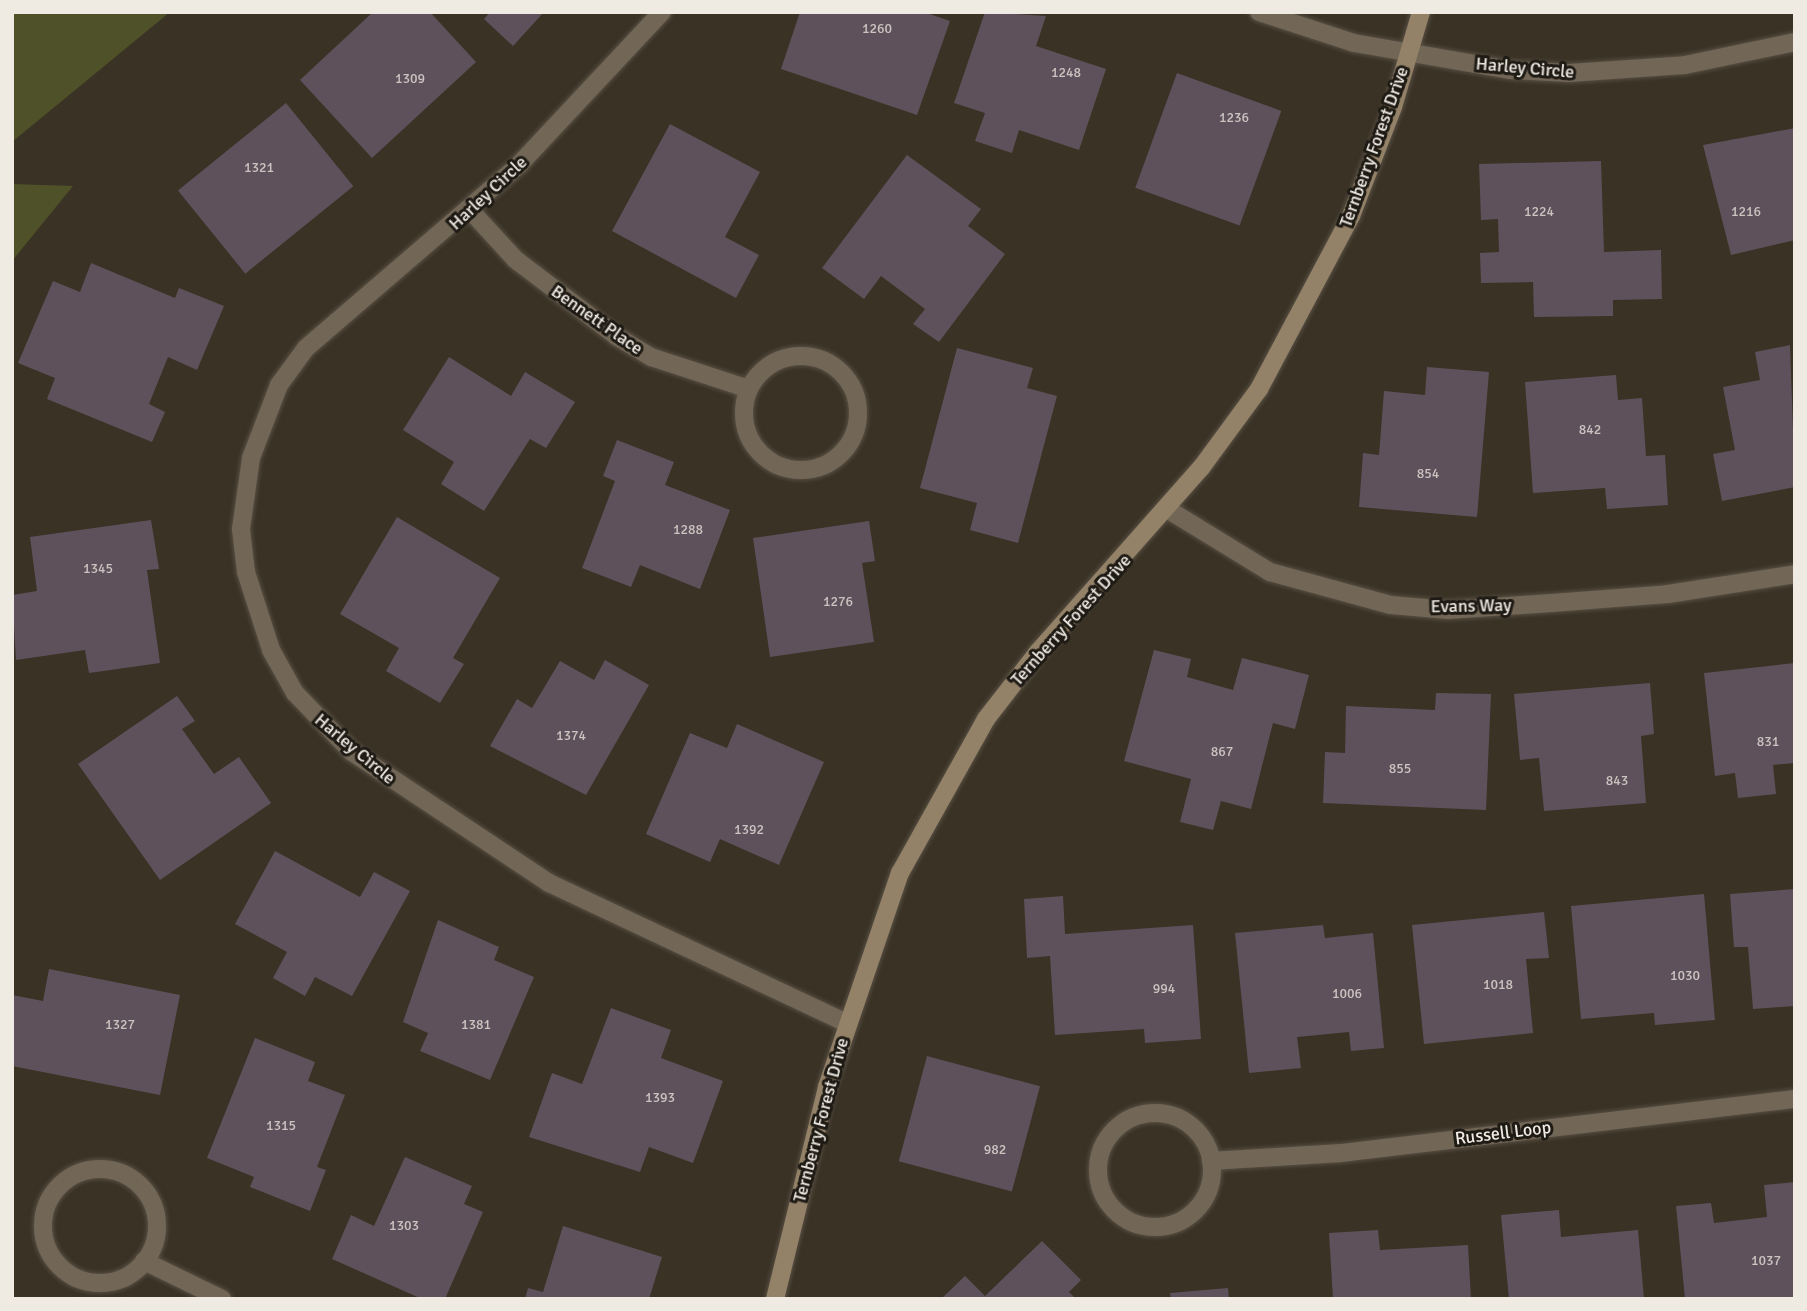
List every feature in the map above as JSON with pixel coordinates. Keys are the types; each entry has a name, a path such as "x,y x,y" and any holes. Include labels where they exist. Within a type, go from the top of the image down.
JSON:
{"street":[{"name":"Harley Circle","path":"662,12 590,95 470,211 335,318 279,384 262,422 244,492 241,529 246,572 271,650 321,724 408,793 549,883 847,1023"},
{"name":"Harley Circle","path":"1259,12 1354,43 1511,70 1569,73 1685,65 1795,42"},
{"name":"Ternberry Forest Drive","path":"775,1299 847,1023 900,873 986,719 1038,652 1167,509 1259,389 1310,298 1351,216 1421,12"},
{"name":"Bennett Place","path":"470,211 516,260 616,336 651,357 749,389"},
{"path":"808,357 825,362 851,386 857,412 853,437 825,465 806,470 768,460 746,428 749,389 773,364 808,357"},
{"name":"Evans Way","path":"1167,509 1270,572 1391,605 1448,610 1552,603 1668,594 1795,574"},
{"name":"Russell Loop","path":"1212,1161 1341,1153 1795,1099"},
{"path":"1156,1113 1192,1127 1212,1161 1212,1179 1196,1210 1164,1226 1129,1222 1115,1211 1098,1180 1105,1142 1118,1126 1156,1113"},
{"path":"108,1169 134,1181 153,1204 157,1224 144,1261 131,1273 97,1283 64,1271 44,1242 42,1224 55,1191 88,1170 108,1169"},
{"path":"144,1261 222,1299"}],"green space":[{"path":"12,12 170,12 12,142"},
{"path":"12,184 73,186 12,261"}],"building":[{"path":"373,12 430,12 476,62 372,158 300,80"},
{"path":"490,12 544,12 513,46 484,19"},
{"path":"800,12 924,12 950,21 917,115 781,69"},
{"path":"985,12 1046,16 1036,46 1106,69 1079,150 1019,130 1012,153 975,141 985,113 954,103"},
{"path":"1177,73 1281,111 1240,226 1135,188"},
{"path":"286,103 353,186 245,274 178,190"},
{"path":"670,124 760,172 725,237 759,255 736,298 612,231"},
{"path":"1795,128 1795,240 1731,255 1703,145"},
{"path":"907,155 981,209 968,226 1005,254 939,342 913,324 925,309 881,276 864,299 822,268"},
{"path":"1601,161 1604,252 1661,250 1662,299 1613,300 1613,316 1534,317 1533,282 1481,283 1480,253 1499,252 1498,219 1481,220 1479,164"},
{"path":"91,263 175,298 179,288 224,306 197,370 168,357 149,404 165,412 152,442 47,399 55,378 18,363 53,281 80,292"},
{"path":"1790,345 1795,487 1722,501 1713,454 1735,450 1723,387 1760,380 1755,352"},
{"path":"957,348 1033,368 1027,388 1057,396 1018,543 970,530 977,503 920,488"},
{"path":"449,357 511,396 525,372 575,402 546,448 530,439 484,511 441,484 454,462 403,430"},
{"path":"1427,367 1489,372 1477,517 1359,507 1363,453 1379,455 1384,391 1425,395"},
{"path":"1616,375 1618,400 1642,398 1646,456 1665,455 1668,505 1607,509 1605,488 1533,493 1525,382"},
{"path":"617,440 674,462 665,485 730,510 700,589 640,565 631,587 582,568 615,481 603,476"},
{"path":"397,517 500,578 453,658 464,664 440,703 386,671 399,648 340,614"},
{"path":"151,520 159,569 147,570 160,663 89,673 85,650 16,660 12,595 37,591 30,537"},
{"path":"869,521 875,561 862,563 874,642 770,657 753,538"},
{"path":"1154,650 1191,659 1187,677 1233,690 1242,658 1309,675 1295,729 1273,723 1251,809 1221,801 1213,830 1180,822 1191,779 1124,761"},
{"path":"605,660 649,685 586,795 490,746 517,699 532,708 560,661 594,680"},
{"path":"1795,663 1795,763 1773,765 1776,794 1738,798 1735,773 1715,776 1704,673"},
{"path":"1650,683 1654,734 1641,736 1646,803 1544,811 1539,758 1520,760 1514,694"},
{"path":"1436,693 1491,694 1486,810 1323,803 1325,752 1345,753 1346,706 1435,710"},
{"path":"177,696 195,721 182,729 214,774 239,757 271,803 160,880 78,764"},
{"path":"737,724 824,762 779,865 720,839 710,862 646,834 690,733 727,748"},
{"path":"275,851 360,897 374,872 410,891 352,996 315,977 305,996 273,978 287,952 235,924"},
{"path":"1795,889 1795,1006 1753,1009 1748,947 1734,947 1730,894"},
{"path":"1704,894 1715,1020 1655,1025 1654,1013 1581,1019 1571,906"},
{"path":"1063,896 1065,934 1193,925 1201,1039 1145,1043 1144,1029 1055,1035 1050,956 1027,958 1024,899"},
{"path":"1544,912 1549,958 1526,959 1533,1033 1424,1044 1412,925"},
{"path":"438,920 499,947 494,960 534,977 490,1080 420,1051 428,1033 403,1022"},
{"path":"1323,925 1325,938 1373,933 1384,1048 1351,1051 1349,1032 1297,1037 1301,1068 1249,1073 1235,933"},
{"path":"49,969 180,995 160,1095 12,1066 12,995 43,1001"},
{"path":"611,1008 671,1030 661,1058 723,1081 693,1163 649,1147 640,1172 529,1137 552,1073 582,1084"},
{"path":"255,1038 315,1062 308,1081 345,1095 317,1167 326,1170 310,1211 250,1187 254,1177 207,1158"},
{"path":"927,1056 1040,1086 1012,1192 899,1161"},
{"path":"405,1157 472,1186 464,1204 483,1212 445,1299 422,1299 332,1259 351,1215 374,1226"},
{"path":"1795,1182 1795,1299 1685,1299 1676,1206 1711,1203 1714,1223 1767,1217 1764,1185"},
{"path":"1559,1210 1561,1237 1638,1230 1644,1299 1509,1299 1501,1215"},
{"path":"563,1226 662,1257 649,1299 525,1299 528,1288 543,1292"},
{"path":"1378,1230 1380,1250 1468,1245 1471,1299 1333,1299 1329,1233"},
{"path":"1042,1241 1081,1280 1069,1292 1076,1299 941,1299 965,1276 985,1296"},
{"path":"1228,1288 1229,1299 1171,1299 1170,1293"}]}
